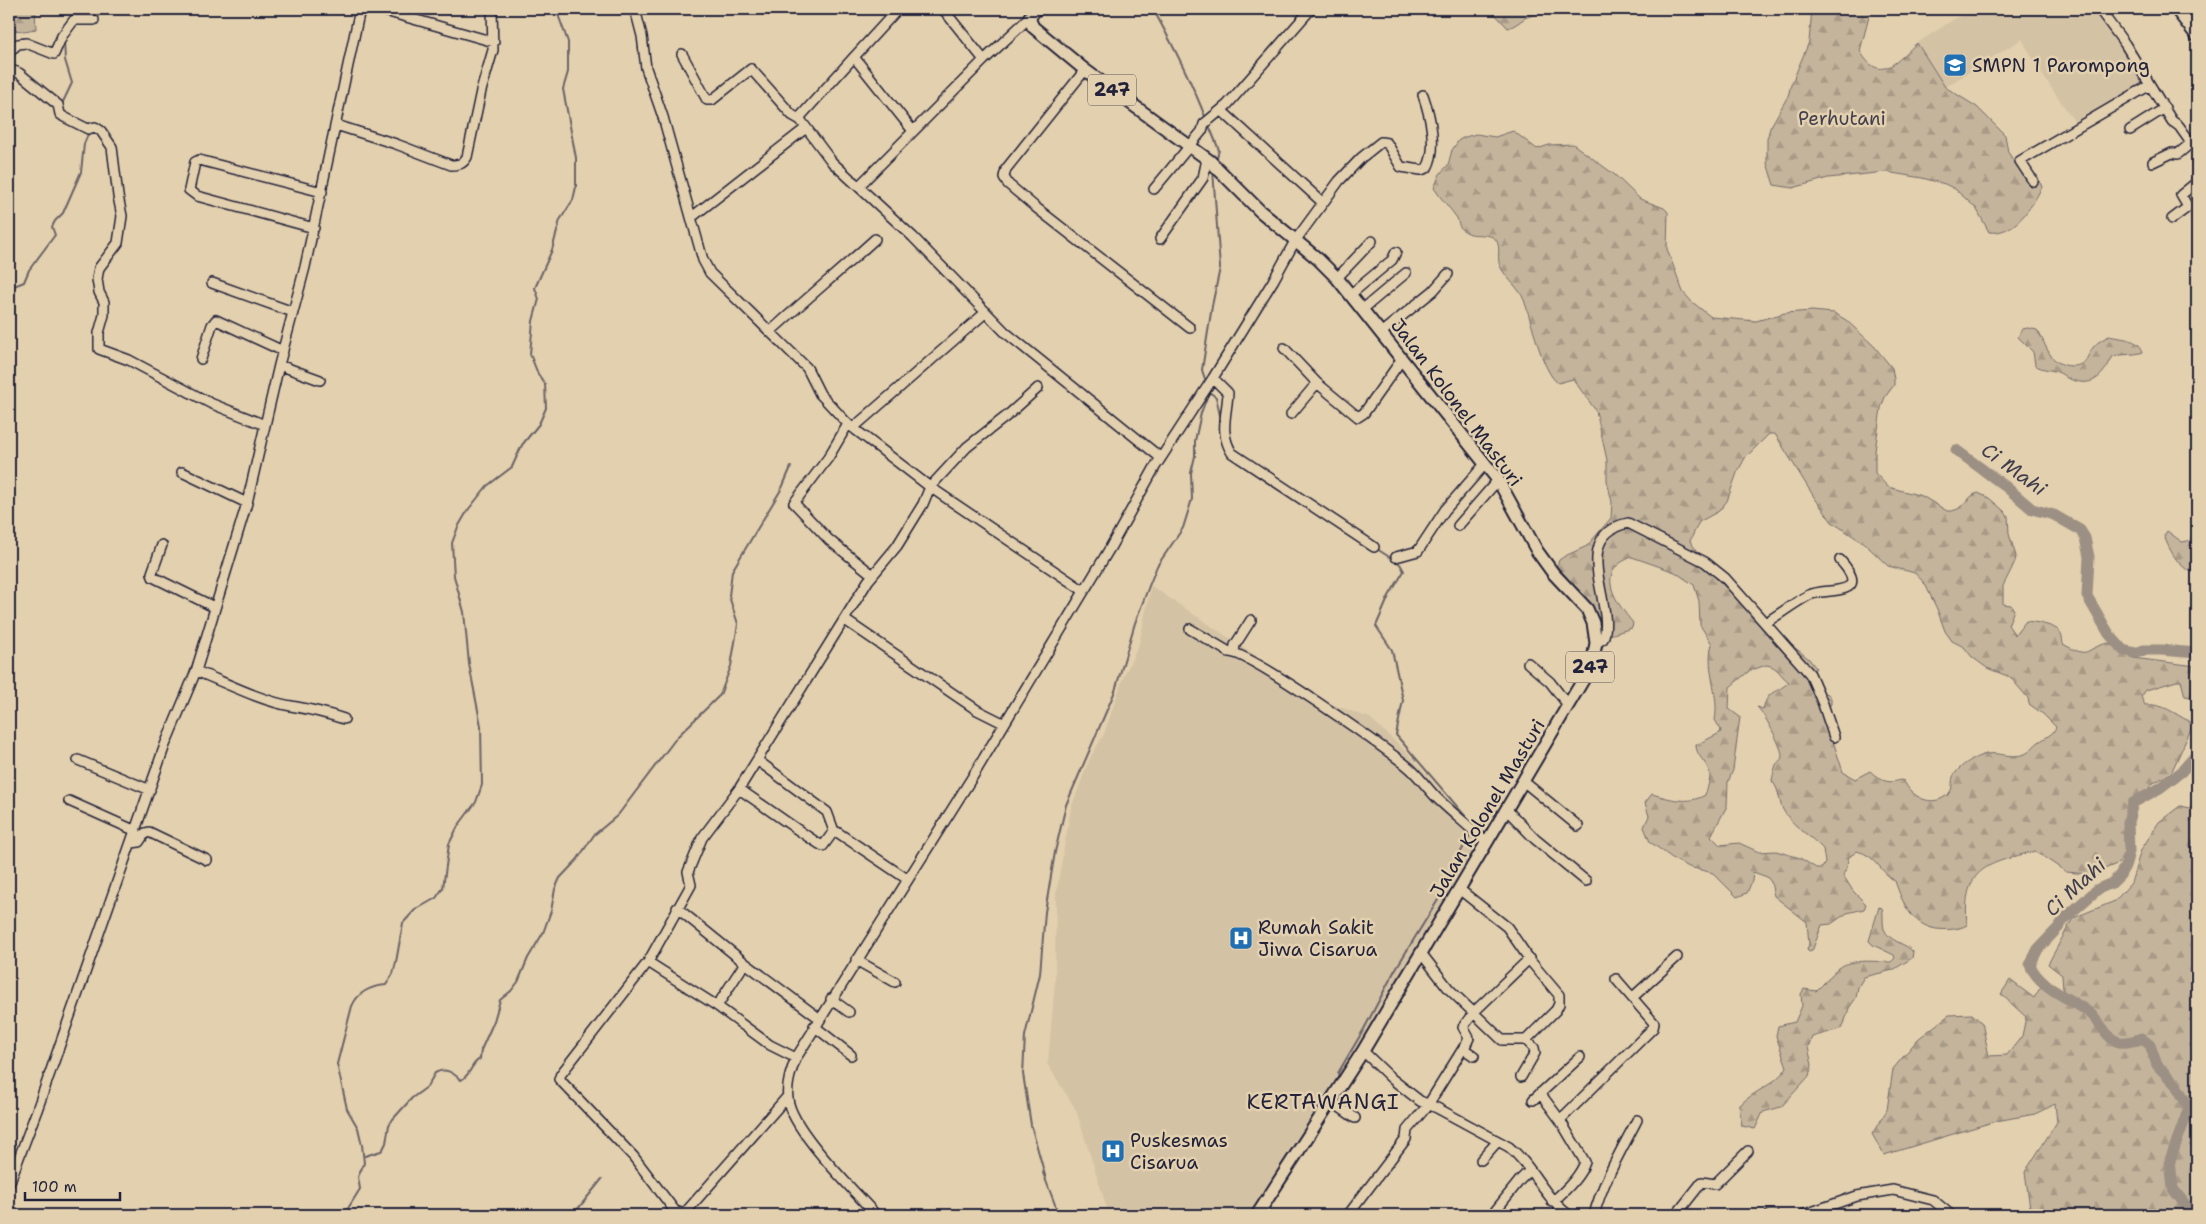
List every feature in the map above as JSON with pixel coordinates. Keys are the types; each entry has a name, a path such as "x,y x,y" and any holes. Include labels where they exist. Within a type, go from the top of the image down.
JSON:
{"main road":[{"path":"2176,9 2197,36"},
{"name":"Jalan Kolonel Masturi","path":"1033,14 1033,26 1085,70 1211,162 1260,211 1337,278 1382,332 1498,480 1537,551 1553,573 1587,609 1593,623 1596,643 1592,664 1363,1051 1257,1215"}],"street":[{"path":"9,1184 12,1163 132,843 166,745 196,670 247,503 279,365 314,228 360,9"},
{"path":"378,9 494,42"},
{"path":"336,125 396,144 451,165 459,166 464,163 494,42 492,9"},
{"path":"635,9 642,36 646,68 663,117 707,268 807,368 820,394 851,426 930,487 1084,591"},
{"path":"799,119 898,9"},
{"path":"943,9 984,60"},
{"path":"1154,189 1202,131 1207,122 1221,110 1311,9"},
{"path":"2099,9 2126,44 2164,108 2194,142 2178,154 2172,153 2153,162"},
{"path":"2185,20 2197,12"},
{"path":"859,186 984,60 1033,14"},
{"path":"9,52 18,44 26,43 54,54 57,52 62,36 74,20 94,20"},
{"path":"682,54 706,100 712,100 751,69 792,115 799,119 832,162 913,237 1004,332 1160,458"},
{"path":"854,57 913,131"},
{"path":"9,69 19,73 58,105 60,114 64,117 88,129 96,128 101,131 112,147 122,216 118,243 99,268 97,279 99,292 104,302 104,315 99,333 99,349 129,360 210,403 265,425"},
{"path":"1085,70 1006,169 1004,176 1008,184 1048,218 1190,328"},
{"path":"2034,181 2020,161 2150,85"},
{"path":"876,1215 828,1162 796,1121 787,1097 790,1073 796,1058 831,999 973,776 1003,723 1084,591 1160,458 1273,281 1295,241 1322,202 1355,164 1381,142 1387,143 1401,167 1421,170 1427,168 1430,163 1432,132 1431,117 1423,96"},
{"path":"2130,130 2164,108"},
{"path":"1221,110 1322,202"},
{"path":"692,217 806,128"},
{"path":"314,228 197,196 189,190 189,182 194,162 199,160 322,192"},
{"path":"1160,239 1203,178 1211,162"},
{"path":"2172,220 2188,207 2181,195 2197,182"},
{"path":"771,331 822,284 840,272 875,239"},
{"path":"1337,278 1372,241"},
{"path":"1351,294 1392,260 1396,252"},
{"path":"1363,309 1406,274"},
{"path":"1382,332 1433,291 1448,274"},
{"path":"212,283 293,312"},
{"path":"873,575 829,540 794,503 851,426 985,313"},
{"path":"201,359 212,325 216,320 283,351"},
{"path":"1284,348 1317,383 1358,416 1364,412 1402,359"},
{"path":"279,365 320,380"},
{"path":"1291,414 1317,383"},
{"path":"1208,385 1228,393 1224,427 1227,446 1232,452 1374,547"},
{"path":"787,1097 684,1215 678,1214 668,1204 634,1156 559,1079 648,962 691,885 688,872 702,838 739,789 873,575 897,546 923,504 930,487 967,447 1008,415 1038,388"},
{"path":"1396,557 1418,550 1445,510 1485,464"},
{"path":"182,472 247,503"},
{"path":"1458,526 1498,480"},
{"path":"1596,643 1603,639 1606,627 1597,568 1598,552 1602,540 1607,534 1620,525 1628,523 1672,544 1715,569 1810,674 1834,737"},
{"path":"162,546 152,573 153,577 214,607"},
{"path":"1765,623 1810,595 1820,592 1839,592 1847,588 1851,581 1851,574 1840,560"},
{"path":"846,620 977,710 1003,723"},
{"path":"1234,652 1235,645 1250,620"},
{"path":"1190,629 1229,652 1234,652 1257,664 1408,766 1439,800 1486,842"},
{"path":"1528,663 1550,682 1568,705"},
{"path":"196,670 243,691 291,706 307,708 344,719"},
{"path":"78,760 150,790"},
{"path":"757,760 827,812 834,831 907,879"},
{"path":"1523,780 1578,826"},
{"path":"739,789 818,845 824,846 834,831"},
{"path":"69,801 136,832"},
{"path":"1506,809 1535,839 1586,881"},
{"path":"132,843 138,843 145,833 149,832 207,860"},
{"path":"1421,953 1449,989 1502,1040 1526,1040 1556,1010 1559,1004 1559,995 1529,959 1505,924 1459,889"},
{"path":"677,908 817,1022 851,1055"},
{"path":"1633,997 1677,957"},
{"path":"1348,1215 1406,1139 1408,1129 1428,1105 1464,1047 1469,1038 1463,1027 1474,1012 1529,959"},
{"path":"856,960 895,982"},
{"path":"648,962 717,1006 770,1045 796,1058"},
{"path":"717,1006 745,963"},
{"path":"1560,1120 1650,1033 1654,1022 1616,979"},
{"path":"831,999 849,1012"},
{"path":"1521,1077 1535,1053 1534,1048 1526,1040"},
{"path":"1464,1047 1465,1051 1474,1056"},
{"path":"1363,1051 1392,1079 1420,1101 1498,1141 1517,1153 1552,1202 1569,1215"},
{"path":"1533,1100 1580,1057"},
{"path":"1540,1093 1560,1120 1585,1162 1562,1193 1552,1202"},
{"path":"1331,1101 1355,1118"},
{"path":"1594,1215 1597,1200 1637,1120"},
{"path":"1481,1160 1498,1141"},
{"path":"1676,1215 1702,1182 1715,1184 1748,1151"},
{"path":"1492,1215 1530,1170"},
{"path":"1803,1215 1857,1196 1893,1190 1933,1200 1951,1215"},
{"path":"9,1212 16,1215"}],"shaded area":[{"path":"1970,9 2096,9 2124,48 2146,84 2076,124 2038,68 2022,39 1945,87 1917,43"},
{"name":"Rumah Sakit Jiwa Cisarua","path":"1151,586 1326,702 1370,718 1407,752 1485,843 1253,1215 1109,1215 1076,1110 1046,1062 1048,1063 1055,981 1056,894 1071,808 1089,760 1104,734 1123,678 1139,644"}],"green space":[{"path":"9,9 35,9 36,29 24,31 9,30"},
{"path":"1490,9 1593,9 1592,11 1584,12 1541,13 1525,18 1508,28"},
{"name":"Perhutani","path":"1812,9 1871,9 1860,51 1867,61 1874,67 1888,67 1917,43 1945,87 1977,107 2005,135 2008,152 2018,168 2037,175 2042,187 2033,203 2014,225 1998,232 1989,232 1976,208 1955,189 1945,184 1922,178 1886,172 1828,178 1793,188 1774,185 1767,163 1767,139 1770,128 1788,96 1809,42"},
{"path":"1513,131 1537,149 1549,145 1573,144 1615,175 1640,199 1664,208 1668,212 1667,249 1683,292 1711,317 1756,321 1785,313 1812,311 1834,313 1846,320 1874,346 1892,368 1894,379 1894,385 1885,397 1881,408 1875,451 1875,473 1888,487 1922,496 1947,511 1958,509 1973,495 1978,493 1989,498 2004,511 2008,516 2009,534 2016,556 2003,586 2003,604 2011,605 2014,610 2008,625 2015,635 2026,621 2034,622 2057,630 2062,635 2063,644 2079,651 2087,652 2108,643 2133,658 2196,666 2197,695 2185,696 2181,681 2177,681 2146,690 2141,697 2145,705 2158,706 2168,710 2189,721 2192,727 2171,773 2152,784 2125,822 2125,852 2119,863 2102,870 2097,875 2066,872 2035,851 2004,860 1982,871 1974,879 1969,890 1967,925 1956,929 1936,929 1920,923 1914,918 1901,898 1895,881 1869,856 1857,851 1848,858 1847,867 1843,875 1853,891 1866,904 1864,909 1847,913 1831,924 1822,925 1812,951 1809,952 1807,950 1809,944 1807,922 1774,896 1771,882 1767,877 1753,872 1752,881 1747,893 1737,897 1713,873 1689,867 1675,860 1650,842 1644,827 1649,816 1645,803 1652,794 1665,798 1692,800 1705,795 1708,786 1709,771 1696,749 1696,745 1720,733 1721,730 1715,720 1716,701 1710,663 1712,644 1700,625 1699,601 1694,585 1675,572 1632,557 1620,563 1614,570 1611,578 1612,587 1620,605 1633,623 1632,628 1610,635 1590,605 1557,566 1559,560 1565,556 1587,546 1611,518 1612,502 1607,481 1607,460 1596,411 1573,379 1558,383 1552,377 1542,357 1524,300 1500,266 1499,247 1496,240 1486,235 1470,234 1461,229 1457,218 1434,188 1440,174 1448,165 1452,150 1459,140 1476,134 1495,137","holes":["1769,434 1775,434 1814,497 1832,522 1865,544 1888,566 1915,573 1925,584 1945,631 1952,641 1964,647 1972,657 1987,668 2010,677 2028,698 2029,704 2056,727 2051,734 2037,743 2029,752 2019,756 1986,754 1973,759 1961,767 1955,774 1949,793 1935,801 1929,801 1917,796 1907,787 1904,781 1891,782 1880,779 1870,771 1855,779 1843,772 1824,713 1831,704 1831,698 1827,693 1821,695 1808,678 1816,668 1809,659 1793,646 1778,647 1737,599 1711,573 1690,541 1699,522 1719,511 1727,501 1737,473 1745,458","1766,665 1776,669 1789,682 1770,695 1763,709 1757,707 1776,737 1782,755 1781,760 1775,767 1772,781 1777,789 1781,806 1785,813 1793,823 1823,849 1825,863 1822,868 1816,868 1800,858 1776,851 1759,852 1739,843 1720,845 1711,836 1727,806 1728,782 1733,770 1740,717 1729,709 1730,687 1749,671"]},
{"path":"2022,329 2037,330 2053,358 2064,365 2074,366 2082,364 2095,345 2109,336 2134,342 2141,347 2143,352 2113,356 2100,376 2090,382 2076,381 2058,372 2035,365 2033,352 2018,337"},
{"path":"2167,531 2182,542 2188,541 2197,532 2197,573 2186,568 2176,559 2164,536"},
{"path":"2197,799 2197,1215 2031,1215 2025,1172 2057,1122 2055,1104 2035,1114 1996,1121 1884,1155 1872,1134 1887,1110 1893,1069 1918,1039 1949,1015 1972,1014 1982,1023 1989,1056 2007,1055 2022,1036 2026,1017 2001,994 2010,980 2034,998 2042,985 2063,990 2062,975 2048,964 2073,918 2115,901 2131,883 2141,850 2159,822 2180,806 2189,808"},
{"path":"1879,907 1882,908 1883,926 1886,933 1910,949 1913,952 1912,958 1893,970 1864,977 1858,987 1856,998 1849,1008 1844,1024 1840,1029 1812,1037 1808,1047 1812,1065 1809,1076 1781,1107 1763,1112 1755,1129 1742,1126 1739,1106 1771,1083 1787,1067 1776,1036 1778,1026 1795,1022 1802,1006 1801,994 1804,989 1816,991 1844,965 1864,961 1891,962 1895,958 1894,955 1873,945 1869,941"}],"waterway":[{"path":"74,16 75,9"},
{"path":"338,1215 347,1210 360,1189 358,1177 364,1163 358,1128 347,1109 337,1064 352,1006 362,993 386,985 393,974 403,923 415,910 436,898 443,888 449,844 458,826 476,802 482,785 481,726 469,664 464,612 454,576 452,543 458,527 468,510 487,486 512,467 522,445 539,424 546,408 545,384 538,374 530,354 533,321 539,299 535,288 552,250 560,220 573,200 576,187 576,158 563,89 568,72 568,42 556,9"},
{"path":"1153,9 1168,36 1206,119"},
{"path":"61,106 72,83 65,60 64,41"},
{"path":"1208,123 1219,150 1216,161"},
{"path":"9,288 24,282 29,270 55,235 52,227 63,213 81,172 84,144 89,132"},
{"path":"1206,382 1202,370 1220,268 1213,170"},
{"path":"1209,392 1216,397 1221,420"},
{"path":"1059,1215 1043,1173 1046,1179 1031,1125 1023,1074 1025,1036 1040,974 1045,912 1055,852 1066,805 1115,691 1135,623 1149,586 1157,566 1183,528 1192,499 1191,473 1195,456 1195,441 1201,413 1209,392"},
{"name":"Ci Mahi","path":"1956,450 2005,486 2032,509 2054,515 2080,530 2085,538 2089,557 2087,596 2109,634 2123,650 2136,653 2144,650 2197,653"},
{"path":"365,1156 383,1149 389,1125 393,1119 412,1098 427,1087 435,1073 446,1071 461,1080 480,1059 481,1050 494,1021 500,1000 518,982 528,958 543,933 551,911 555,889 560,878 577,860 594,835 618,815 677,737 720,695 731,666 738,624 729,596 732,571 782,488 791,467"},
{"path":"1377,549 1400,564 1404,571 1389,596 1376,626 1392,650 1403,700 1396,735 1472,824"},
{"name":"Ci Mahi","path":"2197,754 2181,772 2160,788 2133,803 2128,822 2129,851 2126,864 2120,875 2112,883 2098,889 2065,918 2038,949 2030,965 2035,974 2049,987 2092,1015 2111,1038 2119,1042 2133,1041 2141,1038 2150,1045 2157,1065 2176,1085 2189,1108 2170,1160 2173,1189 2188,1208 2197,1209"},
{"path":"1339,1079 1338,1073 1395,970 1441,895 1450,871 1472,832"},
{"path":"573,1215 602,1179"}],"place":[{"name":"SMPN 1 Parompong","path":"1955,65"},
{"name":"Rumah Sakit Jiwa Cisarua","path":"1241,938"},
{"name":"Puskesmas Cisarua","path":"1113,1151"}],"district":[{"name":"KERTAWANGI","path":"1323,1102"}]}
